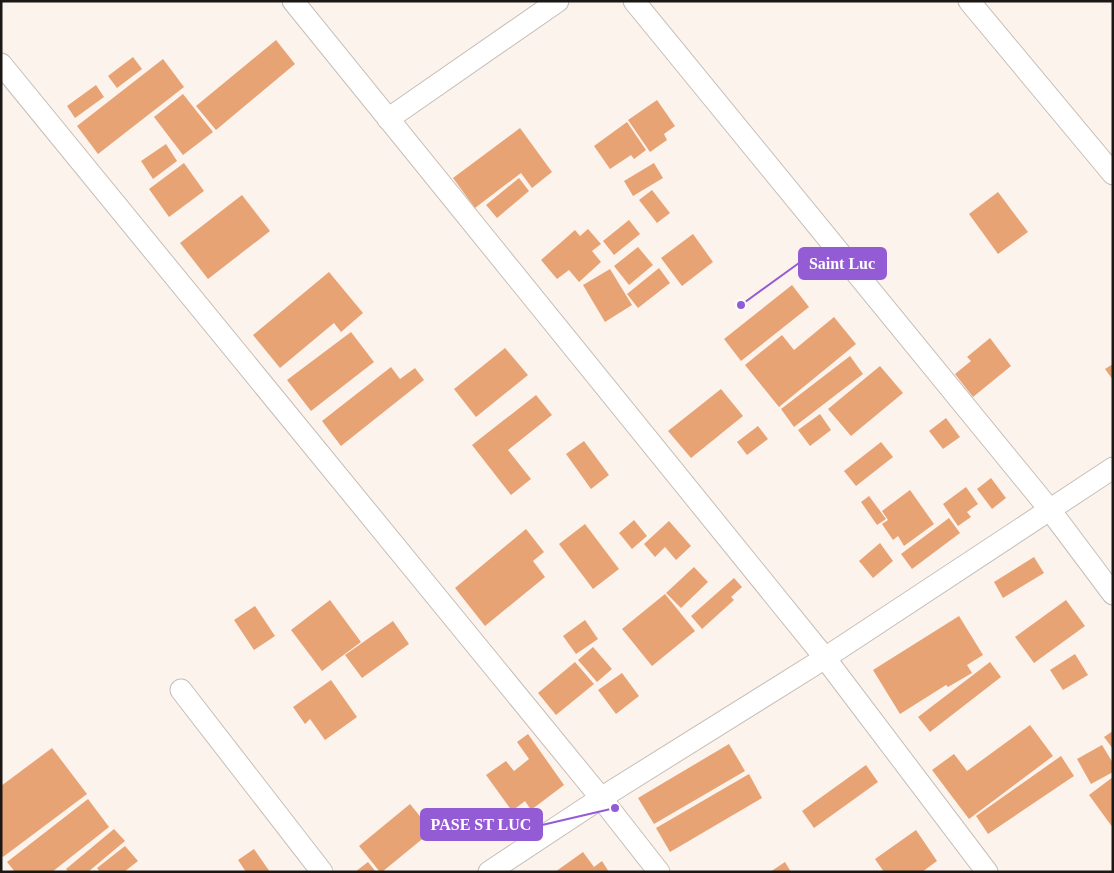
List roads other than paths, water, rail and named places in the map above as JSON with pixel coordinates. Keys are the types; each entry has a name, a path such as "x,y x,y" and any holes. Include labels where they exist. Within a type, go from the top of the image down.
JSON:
{"street":[{"path":"293,1 825,658 987,872"},
{"path":"388,119 558,1"},
{"path":"634,1 1050,510 1113,594"},
{"path":"969,1 1113,174"},
{"path":"1,64 601,798 659,872"},
{"path":"489,872 601,798 825,658 1113,468"},
{"path":"181,690 322,872"}],"place":[{"name":"Saint Luc","path":"741,305"},
{"name":"PASE ST LUC","path":"615,808"}]}
